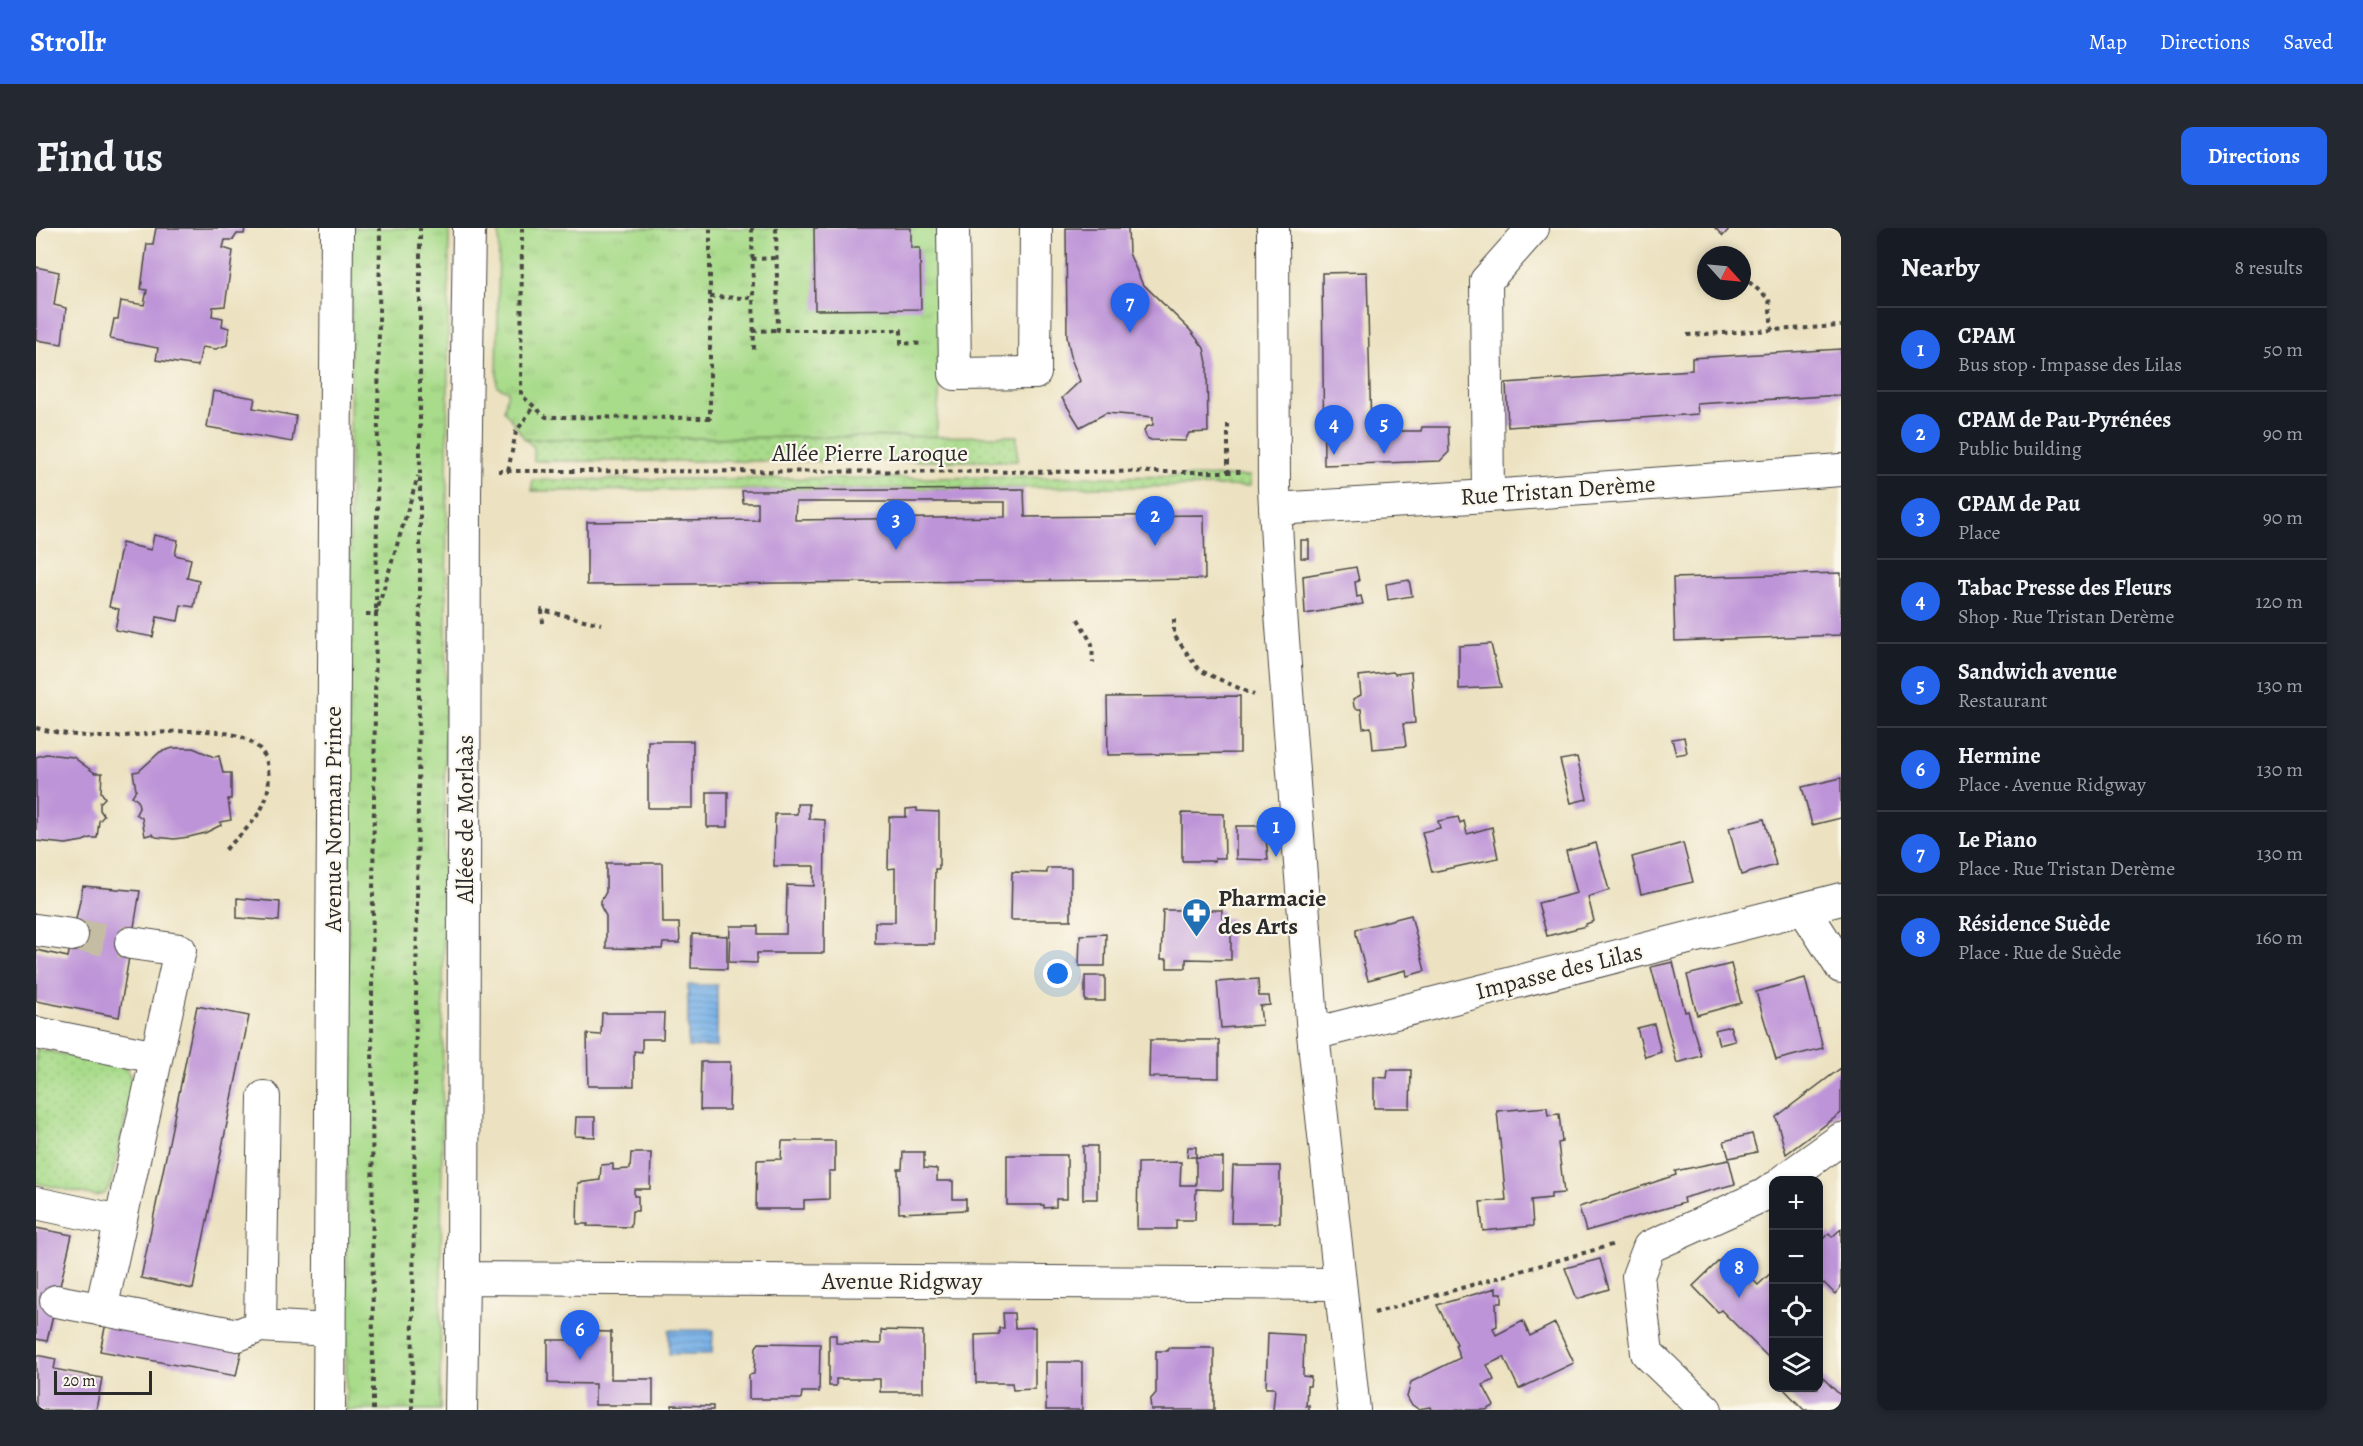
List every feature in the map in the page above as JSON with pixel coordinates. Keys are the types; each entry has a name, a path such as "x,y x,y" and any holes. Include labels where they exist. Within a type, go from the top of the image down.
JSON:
{"street":[{"name":"Avenue Norman Prince","path":"329,1410 337,228"},
{"name":"Allées de Morlaàs","path":"460,1410 463,1278 470,228"},
{"path":"953,228 955,374 1035,373 1036,228"},
{"path":"1274,228 1275,508 1290,733 1313,1034 1354,1410"},
{"path":"1488,496 1486,282 1533,228"},
{"name":"Rue Tristan Derème","path":"1275,508 1488,496 1841,470"},
{"name":"Impasse des Lilas","path":"1313,1034 1841,899"},
{"path":"1804,909 1841,968"},
{"path":"36,930 72,935"},
{"path":"101,1310 180,950 131,943"},
{"path":"36,1033 156,1057"},
{"path":"260,1326 264,1097"},
{"path":"1790,1176 1841,1139"},
{"path":"1706,1410 1647,1353 1638,1276 1649,1247 1769,1191"},
{"path":"36,1203 120,1221"},
{"name":"Avenue Ridgway","path":"463,1278 1340,1284"},
{"path":"56,1301 238,1335 260,1326 330,1330"}],"path":[{"path":"373,1410 372,992 380,228"},
{"name":"Allées de Morlaàs","path":"412,1410 420,228"},
{"path":"522,228 521,395 546,417 710,418 710,228"},
{"path":"752,228 754,350"},
{"path":"776,228 778,330"},
{"path":"752,258 777,258"},
{"path":"1751,284 1769,299 1772,330"},
{"path":"710,297 753,298"},
{"path":"1687,335 1841,326"},
{"path":"753,331 901,330 901,343 955,345"},
{"path":"508,471 516,432 534,406"},
{"path":"1227,424 1228,472"},
{"path":"376,614 420,469"},
{"name":"Allée Pierre Laroque","path":"467,471 1274,472"},
{"path":"543,623 542,610 601,624"},
{"path":"334,613 376,614"},
{"path":"1078,619 1092,644 1093,663"},
{"path":"1174,619 1173,635 1199,670 1255,696"},
{"path":"36,729 100,737 211,730 240,735 257,744 268,762 270,783 266,801 255,820 225,850"},
{"path":"1344,1321 1622,1242 1649,1247"}],"green space":[{"path":"351,228 449,228 440,1410 346,1410"},
{"path":"499,228 942,228 942,356 936,436 525,439 504,410 508,391 497,386"},
{"path":"1017,436 1017,461 534,461 534,447 525,439"},
{"path":"1250,476 1250,486 532,491 532,480"},
{"path":"36,1049 124,1066 130,1075 133,1087 110,1186 104,1194 95,1196 36,1183"}],"water":[{"path":"688,985 717,985 717,1047 688,1047"},
{"path":"669,1330 713,1330 712,1354 669,1354"}],"building":[{"path":"156,228 245,228 244,234 237,234 233,240 225,240 223,248 233,251 225,306 213,307 212,316 223,318 222,326 229,328 227,345 216,349 202,347 198,366 156,360 158,348 110,339 114,319 118,319 121,301 144,305 147,290 141,289 147,244 153,244"},
{"path":"814,228 911,228 911,248 920,248 921,309 815,310"},
{"path":"1066,228 1128,228 1129,253 1142,283 1190,330 1204,348 1207,363 1208,432 1189,433 1185,441 1151,440 1147,438 1144,431 1146,427 1153,425 1153,417 1106,413 1080,427 1062,398 1080,381 1072,361 1067,337"},
{"path":"1715,228 1730,228 1723,236"},
{"path":"36,267 59,272 54,305 66,308 62,344 36,340"},
{"path":"1367,272 1371,431 1421,431 1422,427 1448,427 1449,452 1440,461 1324,465 1322,273"},
{"path":"1841,349 1841,395 1697,404 1698,414 1508,427 1506,383 1692,370 1692,358"},
{"path":"213,391 255,398 253,408 296,416 292,442 207,427"},
{"path":"1024,489 1025,517 1204,515 1205,579 587,585 587,522 758,520 758,503 743,503 742,491","holes":["796,502 1005,502 1005,517 795,520"]},
{"path":"154,535 178,540 175,555 191,559 187,578 199,581 194,607 181,605 178,621 157,617 153,637 115,630 119,609 109,607 122,543 151,550"},
{"path":"1301,540 1309,540 1309,558 1301,558"},
{"path":"1356,567 1359,581 1355,582 1357,597 1361,596 1363,604 1305,614 1303,576"},
{"path":"1841,573 1841,635 1675,641 1673,578"},
{"path":"1409,580 1412,596 1388,600 1386,584"},
{"path":"1491,644 1501,687 1459,689 1459,646"},
{"path":"1393,672 1395,674 1411,672 1415,723 1403,724 1406,746 1373,749 1371,727 1363,728 1361,709 1354,707 1353,699 1361,695 1359,676"},
{"path":"1240,696 1240,753 1108,755 1107,697"},
{"path":"1684,737 1687,753 1676,755 1672,739"},
{"path":"648,741 693,741 693,808 648,808"},
{"path":"173,748 193,748 214,757 219,756 223,773 231,773 231,799 228,799 231,820 220,822 221,825 205,833 189,837 174,839 156,837 152,834 145,836 142,818 136,814 139,808 138,801 132,796 136,790 133,772 139,771 160,752"},
{"path":"46,754 73,757 95,773 102,773 101,792 105,798 100,803 100,810 104,816 99,821 97,838 66,844 36,841 36,757"},
{"path":"1577,757 1587,799 1571,803 1560,760"},
{"path":"1841,778 1841,818 1812,825 1802,787"},
{"path":"707,792 728,792 728,827 707,827"},
{"path":"797,804 809,804 809,819 825,820 824,953 757,953 757,963 729,962 730,926 758,926 758,934 786,934 787,885 814,886 814,866 774,866 775,814 797,814"},
{"path":"917,808 917,811 939,812 939,869 935,869 934,944 875,944 875,922 895,922 895,868 888,869 889,817 906,817 906,809"},
{"path":"1182,813 1224,814 1225,858 1215,858 1215,861 1182,861"},
{"path":"1458,817 1460,823 1464,821 1467,834 1492,827 1498,858 1432,872 1422,832 1440,828 1438,821"},
{"path":"1764,819 1776,865 1741,875 1729,828"},
{"path":"1236,826 1265,826 1268,860 1236,859"},
{"path":"1596,843 1609,890 1588,897 1594,921 1586,926 1547,936 1538,903 1577,893 1566,851"},
{"path":"1683,843 1693,882 1641,894 1632,857"},
{"path":"606,863 662,863 663,923 679,923 680,943 663,943 662,949 606,948 606,916 601,907 601,901 606,892"},
{"path":"1047,868 1071,868 1071,920 1011,920 1012,872 1047,873"},
{"path":"83,886 140,891 119,1017 36,1001 36,950 68,957"},
{"path":"237,898 280,902 279,921 237,918"},
{"name":"Pharmacie des Arts","path":"1163,910 1222,910 1222,918 1231,918 1231,960 1186,959 1186,968 1167,968 1167,959 1161,959"},
{"path":"1411,915 1425,971 1407,976 1406,970 1368,980 1356,929"},
{"path":"692,934 727,936 727,969 691,968"},
{"path":"1106,934 1105,966 1079,966 1080,935"},
{"path":"1673,962 1685,1012 1688,1011 1701,1056 1677,1063 1651,967"},
{"path":"1731,964 1741,1003 1697,1015 1687,975"},
{"path":"1085,976 1105,976 1105,1001 1085,1001"},
{"path":"1805,978 1823,1048 1776,1060 1756,992"},
{"path":"1258,979 1259,996 1269,996 1270,1005 1260,1006 1262,1025 1221,1028 1217,982"},
{"path":"197,1006 249,1016 193,1289 141,1278"},
{"path":"602,1013 664,1013 663,1039 642,1039 642,1052 634,1051 634,1086 588,1086 587,1034 601,1035"},
{"path":"1654,1024 1661,1052 1645,1057 1637,1028"},
{"path":"1730,1026 1735,1041 1719,1045 1715,1030"},
{"path":"1150,1040 1219,1040 1219,1078 1149,1077"},
{"path":"701,1062 730,1062 729,1110 700,1110"},
{"path":"1841,1068 1841,1113 1786,1154 1776,1117"},
{"path":"1388,1070 1411,1070 1410,1108 1374,1108 1374,1077 1387,1078"},
{"path":"1547,1107 1548,1115 1559,1114 1562,1142 1558,1143 1564,1193 1551,1194 1551,1198 1531,1200 1533,1226 1483,1231 1480,1202 1506,1200 1497,1111"},
{"path":"576,1117 595,1117 595,1137 575,1136"},
{"path":"1752,1134 1757,1152 1729,1158 1724,1141"},
{"path":"782,1141 835,1141 835,1171 829,1171 829,1199 804,1200 804,1209 756,1209 757,1160 781,1159"},
{"path":"1083,1146 1097,1146 1097,1199 1083,1199"},
{"path":"1188,1147 1196,1147 1196,1157 1187,1157"},
{"path":"903,1152 924,1152 924,1168 937,1169 937,1181 953,1181 953,1199 966,1199 966,1210 899,1213 898,1169 902,1169"},
{"path":"631,1153 651,1153 650,1189 634,1189 634,1196 638,1196 638,1211 632,1211 631,1227 577,1224 578,1183 600,1180 601,1165 613,1164 613,1170 630,1169"},
{"path":"1007,1155 1067,1155 1067,1199 1056,1199 1056,1207 1007,1205"},
{"path":"1196,1157 1223,1158 1223,1190 1196,1189 1195,1220 1176,1220 1176,1229 1137,1229 1138,1163 1181,1162 1180,1185 1196,1185"},
{"path":"1729,1160 1735,1184 1683,1198 1684,1203 1586,1231 1579,1207 1676,1175 1675,1171"},
{"path":"1233,1166 1280,1166 1280,1223 1231,1223"},
{"path":"36,1228 72,1235 47,1341 36,1339"},
{"path":"1841,1229 1841,1287 1835,1294 1823,1284 1823,1238 1829,1233 1832,1237"},
{"path":"1727,1253 1758,1285 1769,1275 1769,1358 1721,1310 1718,1312 1693,1286"},
{"path":"1600,1259 1609,1289 1577,1299 1565,1268"},
{"path":"1496,1288 1496,1293 1502,1293 1502,1303 1496,1303 1497,1326 1493,1328 1496,1335 1523,1321 1530,1336 1555,1323 1574,1363 1519,1389 1504,1357 1487,1365 1494,1380 1483,1385 1494,1406 1486,1410 1431,1410 1430,1407 1418,1409 1407,1397 1411,1382 1460,1358 1455,1345 1457,1344 1437,1305"},
{"path":"1003,1313 1014,1313 1015,1328 1035,1327 1035,1389 1013,1390 1012,1383 976,1383 975,1335 999,1334 999,1328 1004,1328"},
{"path":"106,1323 242,1348 236,1376 100,1351"},
{"path":"881,1330 923,1331 923,1392 880,1392 880,1379 836,1379 836,1386 829,1386 829,1335 836,1335 836,1343 881,1344"},
{"path":"569,1331 611,1332 611,1379 653,1379 653,1405 595,1405 595,1384 548,1383 548,1340 569,1340"},
{"path":"1268,1333 1304,1335 1303,1376 1311,1377 1310,1386 1307,1386 1306,1406 1309,1405 1309,1410 1273,1410 1275,1388 1266,1388"},
{"path":"759,1343 820,1344 819,1392 802,1392 801,1399 749,1399 749,1375 754,1374 756,1347"},
{"path":"1168,1348 1214,1348 1214,1410 1151,1410 1150,1400 1156,1393 1156,1351 1168,1351"},
{"path":"36,1355 56,1359 54,1369 102,1378 96,1410 36,1410"},
{"path":"1046,1362 1082,1362 1082,1410 1046,1410"},
{"path":"1823,1378 1839,1394 1841,1393 1841,1410 1804,1410 1787,1392 1823,1392"},
{"path":"672,1405 713,1406 713,1410 672,1410"}],"tunnel":[{"path":"72,935 131,943"}],"place":[{"name":"Le Piano","path":"1130,333"},
{"name":"Sandwich avenue","path":"1384,454"},
{"name":"Tabac Presse des Fleurs","path":"1334,455"},
{"name":"CPAM de Pau-Pyrénées","path":"1155,546"},
{"name":"CPAM de Pau","path":"896,550"},
{"name":"CPAM","path":"1276,857"},
{"name":"Pharmacie des Arts","path":"1197,938"},
{"name":"Résidence Suède","path":"1739,1298"},
{"name":"Hermine","path":"580,1360"}]}
